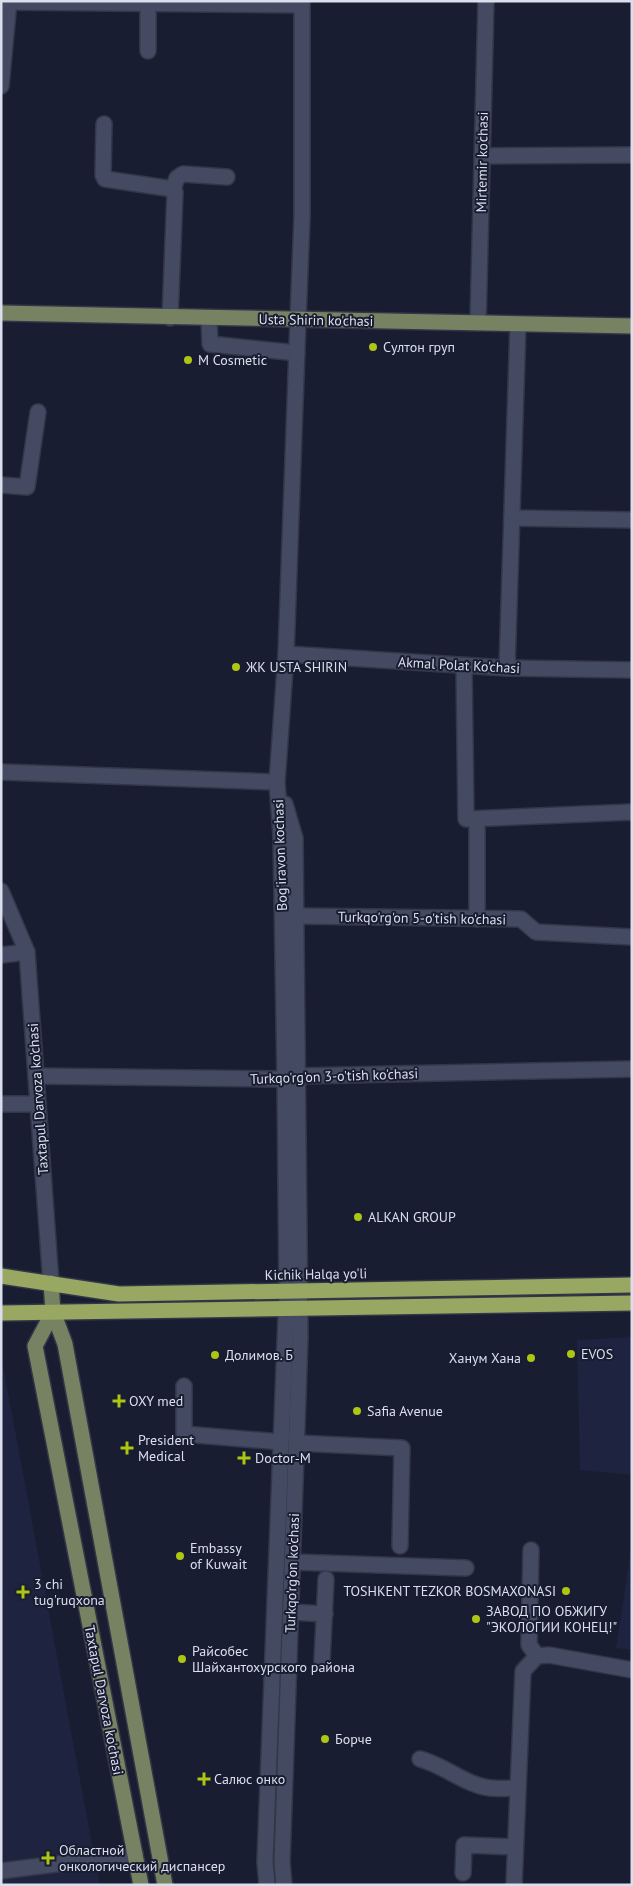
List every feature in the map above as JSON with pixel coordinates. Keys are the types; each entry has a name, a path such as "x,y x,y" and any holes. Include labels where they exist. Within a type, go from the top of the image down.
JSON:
{"highway":[{"name":"Kichik Halqa yo'li","path":"1,1276 118,1294 632,1285"},
{"path":"1,1313 632,1302"}],"main road":[{"name":"Usta Shirin ko'chasi","path":"1,313 170,318 632,326"},
{"name":"Taxtapul Darvoza ko'chasi","path":"51,1283 53,1312 65,1344 165,1885"},
{"name":"Taxtapul Darvoza ko'chasi","path":"53,1312 35,1346 140,1885"}],"street":[{"name":"Mirtemir ko'chasi","path":"478,323 486,1"},
{"path":"1,86 9,2 302,3 302,217 286,654 277,782 1,772"},
{"path":"148,3 148,51"},
{"path":"104,124 103,175 105,179 173,189"},
{"path":"482,156 632,155"},
{"path":"170,318 176,202 173,189 177,178 183,174 228,177"},
{"path":"209,318 210,344 297,353"},
{"path":"507,668 518,324"},
{"path":"1,485 26,487 38,412"},
{"path":"512,518 632,520"},
{"name":"Akmal Polat Ko'chasi","path":"286,654 507,668 632,670"},
{"path":"464,666 477,919"},
{"name":"Bog'iravon kochasi","path":"277,782 295,838 297,916 292,1078"},
{"name":"Bog'iravon kochasi","path":"277,782 292,1078 294,1291"},
{"path":"471,819 632,812"},
{"name":"Taxtapul Darvoza ko'chasi","path":"1,891 27,952 51,1283"},
{"name":"Turkqo'rg'on 5-o'tish ko'chasi","path":"297,916 524,920 536,932 632,937"},
{"path":"1,955 27,952"},
{"name":"Turkqo'rg'on 3-o'tish ko'chasi","path":"36,1076 292,1078 632,1070"},
{"path":"1,1104 38,1104"},
{"name":"Turkqo'rg'on ko'chasi","path":"267,1885 265,1862 281,1442 294,1291"},
{"name":"Turkqo'rg'on ko'chasi","path":"284,1885 282,1862 297,1443 293,1308"},
{"path":"184,1386 184,1434 281,1442"},
{"path":"297,1443 402,1448 400,1546"},
{"path":"531,1550 529,1645 538,1656"},
{"path":"293,1562 466,1568"},
{"path":"322,1661 326,1579"},
{"path":"291,1612 325,1614"},
{"path":"514,1885 523,1671 538,1656 549,1655 632,1670"},
{"path":"420,1760 434,1763 489,1788 518,1788"},
{"path":"463,1872 464,1845 515,1847"},
{"path":"1,1871 134,1854"}],"shaded area":[{"path":"632,1337 632,1475 580,1470 577,1340"},
{"name":"3 chi tug'ruqxona","path":"1,1355 89,1828 100,1885 1,1885"},
{"path":"632,1542 632,1650 616,1648"}],"place":[{"name":"Султон груп","path":"373,347"},
{"name":"M Cosmetic","path":"188,360"},
{"name":"ЖК USTA SHIRIN","path":"236,667"},
{"name":"ALKAN GROUP","path":"358,1217"},
{"name":"EVOS","path":"571,1354"},
{"name":"Долимов. Б","path":"215,1355"},
{"name":"Ханум Хана","path":"531,1358"},
{"name":"OXY med","path":"119,1401"},
{"name":"Safia Avenue","path":"357,1411"},
{"name":"President Medical","path":"127,1448"},
{"name":"Doctor-M","path":"244,1458"},
{"name":"Embassy of Kuwait","path":"180,1556"},
{"name":"TOSHKENT TEZKOR BOSMAXONASI","path":"566,1591"},
{"name":"3 chi tug'ruqxona","path":"23,1592"},
{"name":"ЗАВОД ПО ОБЖИГУ \"ЭКОЛОГИИ КОНЕЦ!\"","path":"476,1619"},
{"name":"Райсобес Шайхантохурского района","path":"182,1659"},
{"name":"Борче","path":"325,1739"},
{"name":"Салюс онко","path":"204,1779"},
{"name":"Областной онкологический диспансер","path":"48,1858"}]}
